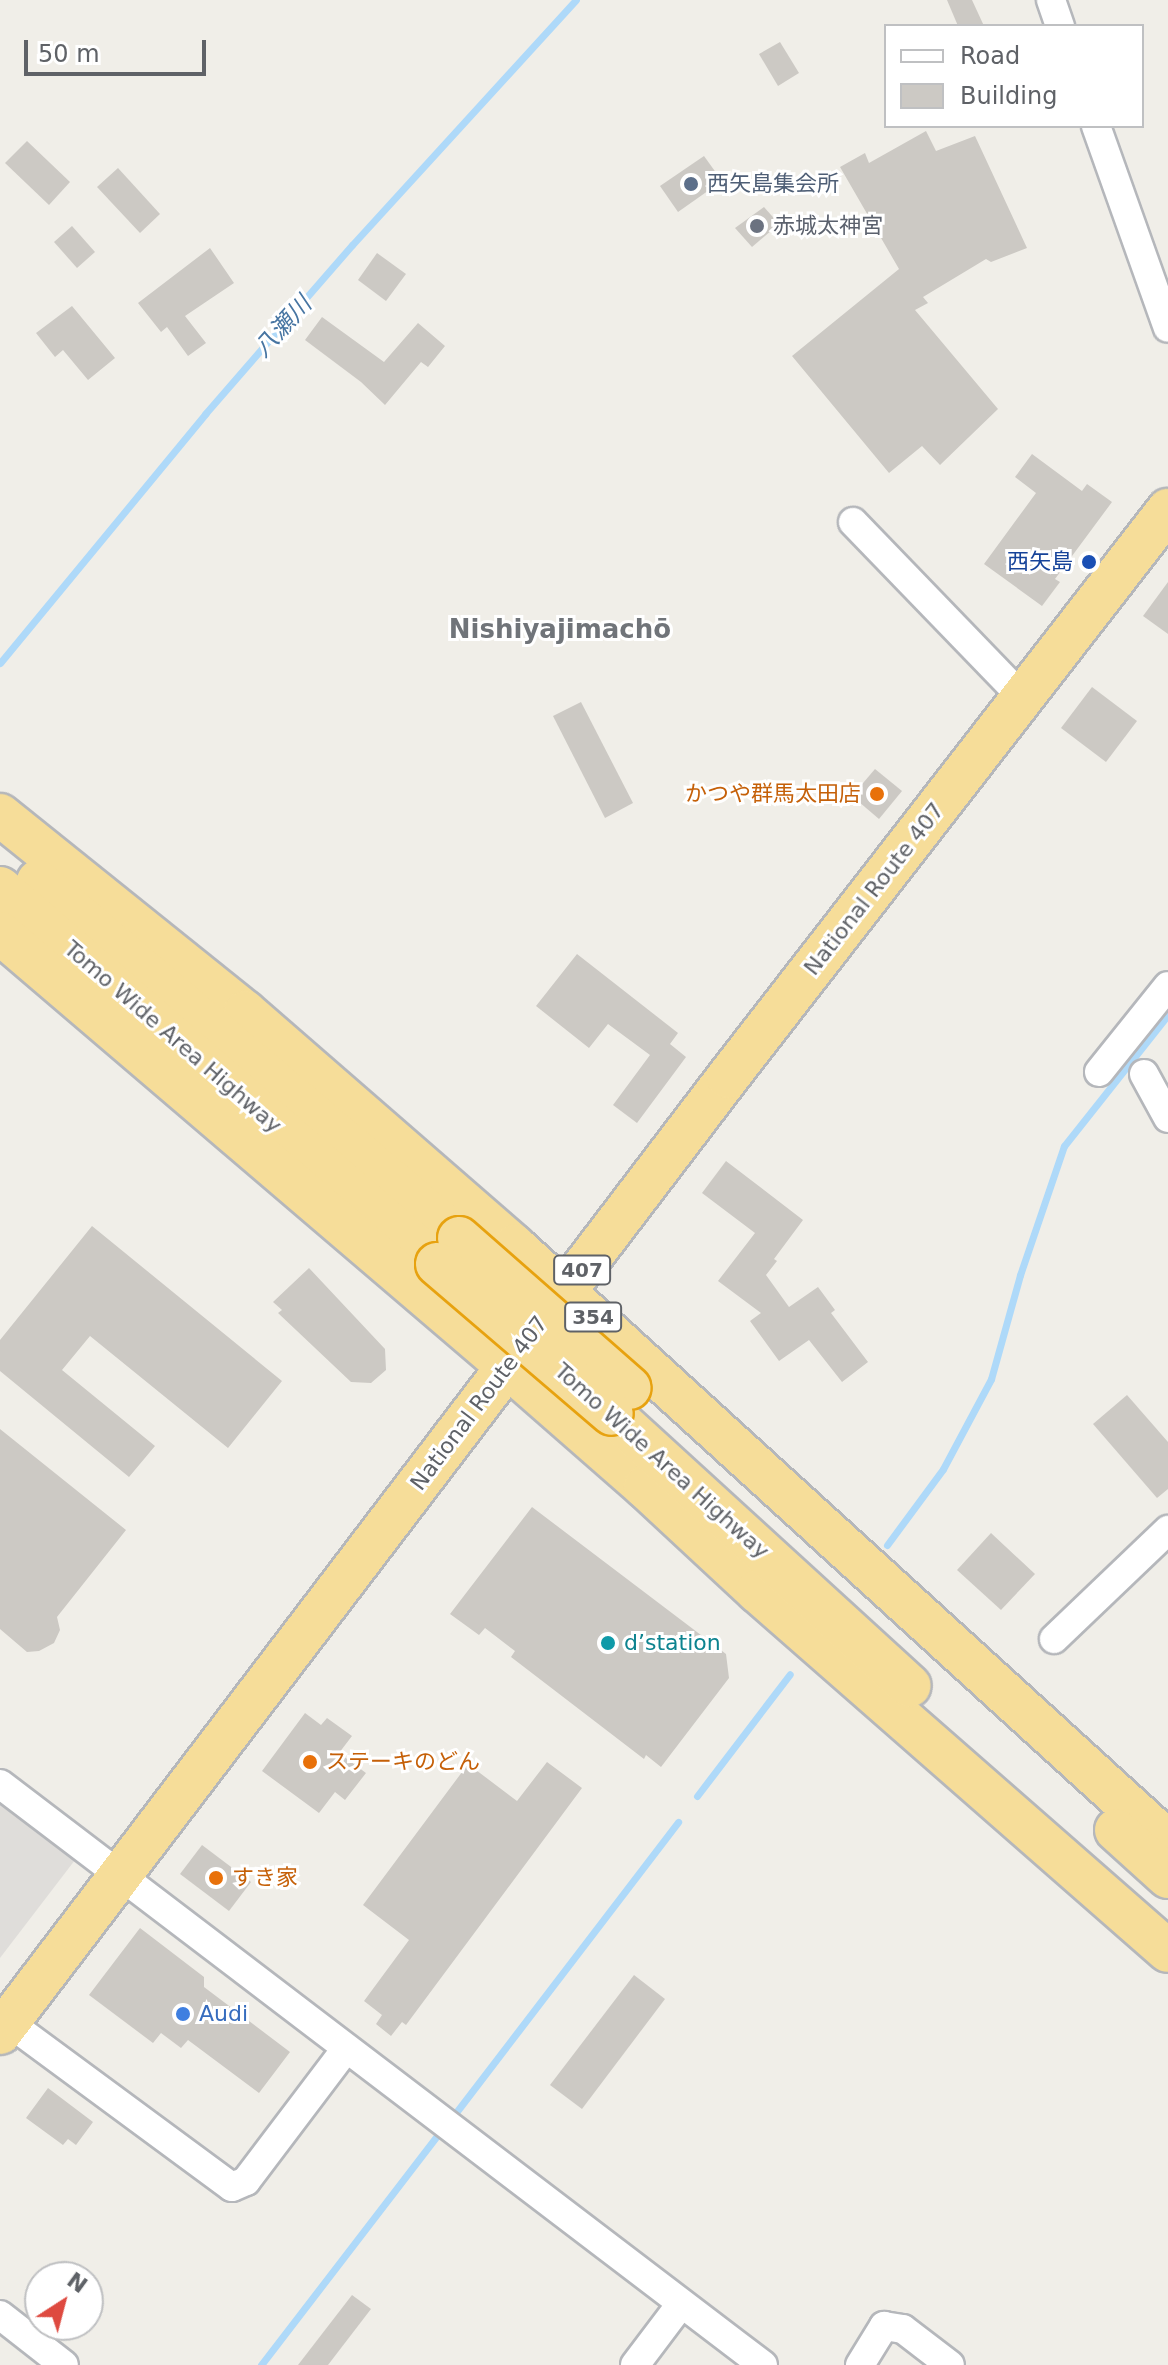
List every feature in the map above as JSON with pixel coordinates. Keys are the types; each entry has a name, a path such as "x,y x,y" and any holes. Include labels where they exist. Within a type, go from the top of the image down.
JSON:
{"highway":[{"name":"National Route 407","path":"4,2028 565,1291 1168,510"},
{"name":"354","path":"0,815 245,1012 565,1291 1168,1842"},
{"name":"Tomo Wide Area Highway","path":"0,849 448,1251 1168,1877"},
{"name":"Tomo Wide Area Highway","path":"0,888 448,1251"},
{"path":"0,933 508,1367 645,1487 757,1591 1168,1951"},
{"name":"Tomo Wide Area Highway","path":"621,1401 1168,1921"}],"street":[{"path":"1051,0 1059,24"},
{"path":"1097,128 1168,328"},
{"path":"853,522 1022,697"},
{"path":"1099,1072 1168,986"},
{"path":"1144,1074 1168,1118"},
{"path":"1054,1639 1168,1530"},
{"path":"0,1784 763,2365"},
{"path":"4,2028 232,2187 246,2181 346,2049"},
{"path":"635,2365 681,2304"},
{"path":"0,2315 64,2365"},
{"path":"860,2365 884,2326 903,2329 950,2365"}],"shaded area":[{"path":"0,1803 75,1860 0,1958"}],"building":[{"path":"947,0 972,0 983,24 957,24"},
{"path":"780,42 799,73 778,86 759,54"},
{"path":"926,131 936,151 975,136 1027,248 991,262 986,259 923,297 928,303 915,310 998,409 940,465 922,446 889,473 792,356 899,269 840,167 865,153 869,163"},
{"path":"27,141 70,182 49,205 5,163"},
{"name":"西矢島集会所","path":"704,156 722,181 678,212 660,186"},
{"path":"118,168 160,214 140,233 97,187"},
{"name":"赤城太神宮","path":"764,207 779,224 752,247 735,228"},
{"path":"72,226 95,252 77,268 54,242"},
{"path":"210,248 234,283 185,316 206,343 188,356 167,327 161,332 138,303"},
{"path":"377,253 406,274 386,301 358,280"},
{"path":"72,306 115,358 88,380 63,350 55,357 36,333"},
{"path":"322,317 384,362 418,323 445,346 428,367 421,362 385,405 361,382 305,340"},
{"path":"1032,454 1082,491 1087,484 1112,502 1055,579 1060,582 1042,606 984,564 1036,493 1015,477"},
{"path":"1168,582 1168,634 1143,616"},
{"path":"1092,687 1137,721 1106,762 1061,728"},
{"path":"581,702 633,803 605,818 553,716"},
{"name":"かつや群馬太田店","path":"875,769 902,791 879,819 852,796"},
{"path":"577,954 678,1033 670,1044 686,1057 637,1123 613,1105 650,1055 608,1024 589,1048 536,1006"},
{"path":"726,1161 803,1220 766,1275 789,1307 818,1287 835,1310 831,1313 868,1362 842,1382 809,1340 779,1361 750,1321 761,1313 718,1281 755,1233 702,1193"},
{"path":"92,1226 282,1381 228,1448 90,1336 62,1370 155,1446 129,1477 0,1371 0,1340"},
{"path":"309,1268 385,1349 386,1370 371,1383 351,1382 278,1313 282,1310 273,1302"},
{"path":"1127,1395 1168,1442 1168,1489 1157,1498 1093,1424"},
{"path":"0,1429 126,1530 57,1617 60,1630 54,1643 39,1651 27,1652 0,1629"},
{"name":"d’station","path":"532,1507 726,1654 729,1678 661,1767 646,1755 644,1759 511,1657 515,1651 485,1628 479,1635 450,1614"},
{"path":"991,1533 1035,1574 1001,1610 957,1570"},
{"name":"ステーキのどん","path":"305,1713 321,1725 327,1718 352,1736 339,1753 366,1773 345,1800 335,1792 319,1813 262,1771"},
{"path":"547,1762 582,1788 406,2025 402,2022 391,2036 376,2024 382,2015 364,2001 409,1940 363,1905 468,1764 517,1801"},
{"name":"すき家","path":"202,1845 251,1882 229,1911 180,1874"},
{"path":"140,1928 204,1977 204,1987 290,2052 259,2093 188,2040 181,2048 161,2033 153,2043 89,1995"},
{"path":"634,1975 665,1999 582,2109 550,2085"},
{"path":"48,2088 93,2122 76,2145 68,2139 63,2145 26,2118"},
{"path":"352,2295 371,2309 328,2365 298,2365"}],"waterway":[{"name":"八瀬川","path":"0,663 205,414 352,245 576,0"},
{"path":"887,1545 943,1469 991,1379 1020,1275 1064,1146 1168,1015"},
{"path":"697,1796 790,1674"},
{"path":"451,2119 678,1822"},
{"path":"261,2365 443,2128"}],"place":[{"name":"西矢島集会所","path":"691,184"},
{"name":"赤城太神宮","path":"757,226"},
{"name":"西矢島","path":"1089,562"},
{"name":"かつや群馬太田店","path":"877,794"},
{"name":"d’station","path":"608,1643"},
{"name":"ステーキのどん","path":"310,1762"},
{"name":"すき家","path":"216,1878"},
{"name":"Audi","path":"183,2014"}],"district":[{"name":"Nishiyajimachō","path":"560,630"}]}
